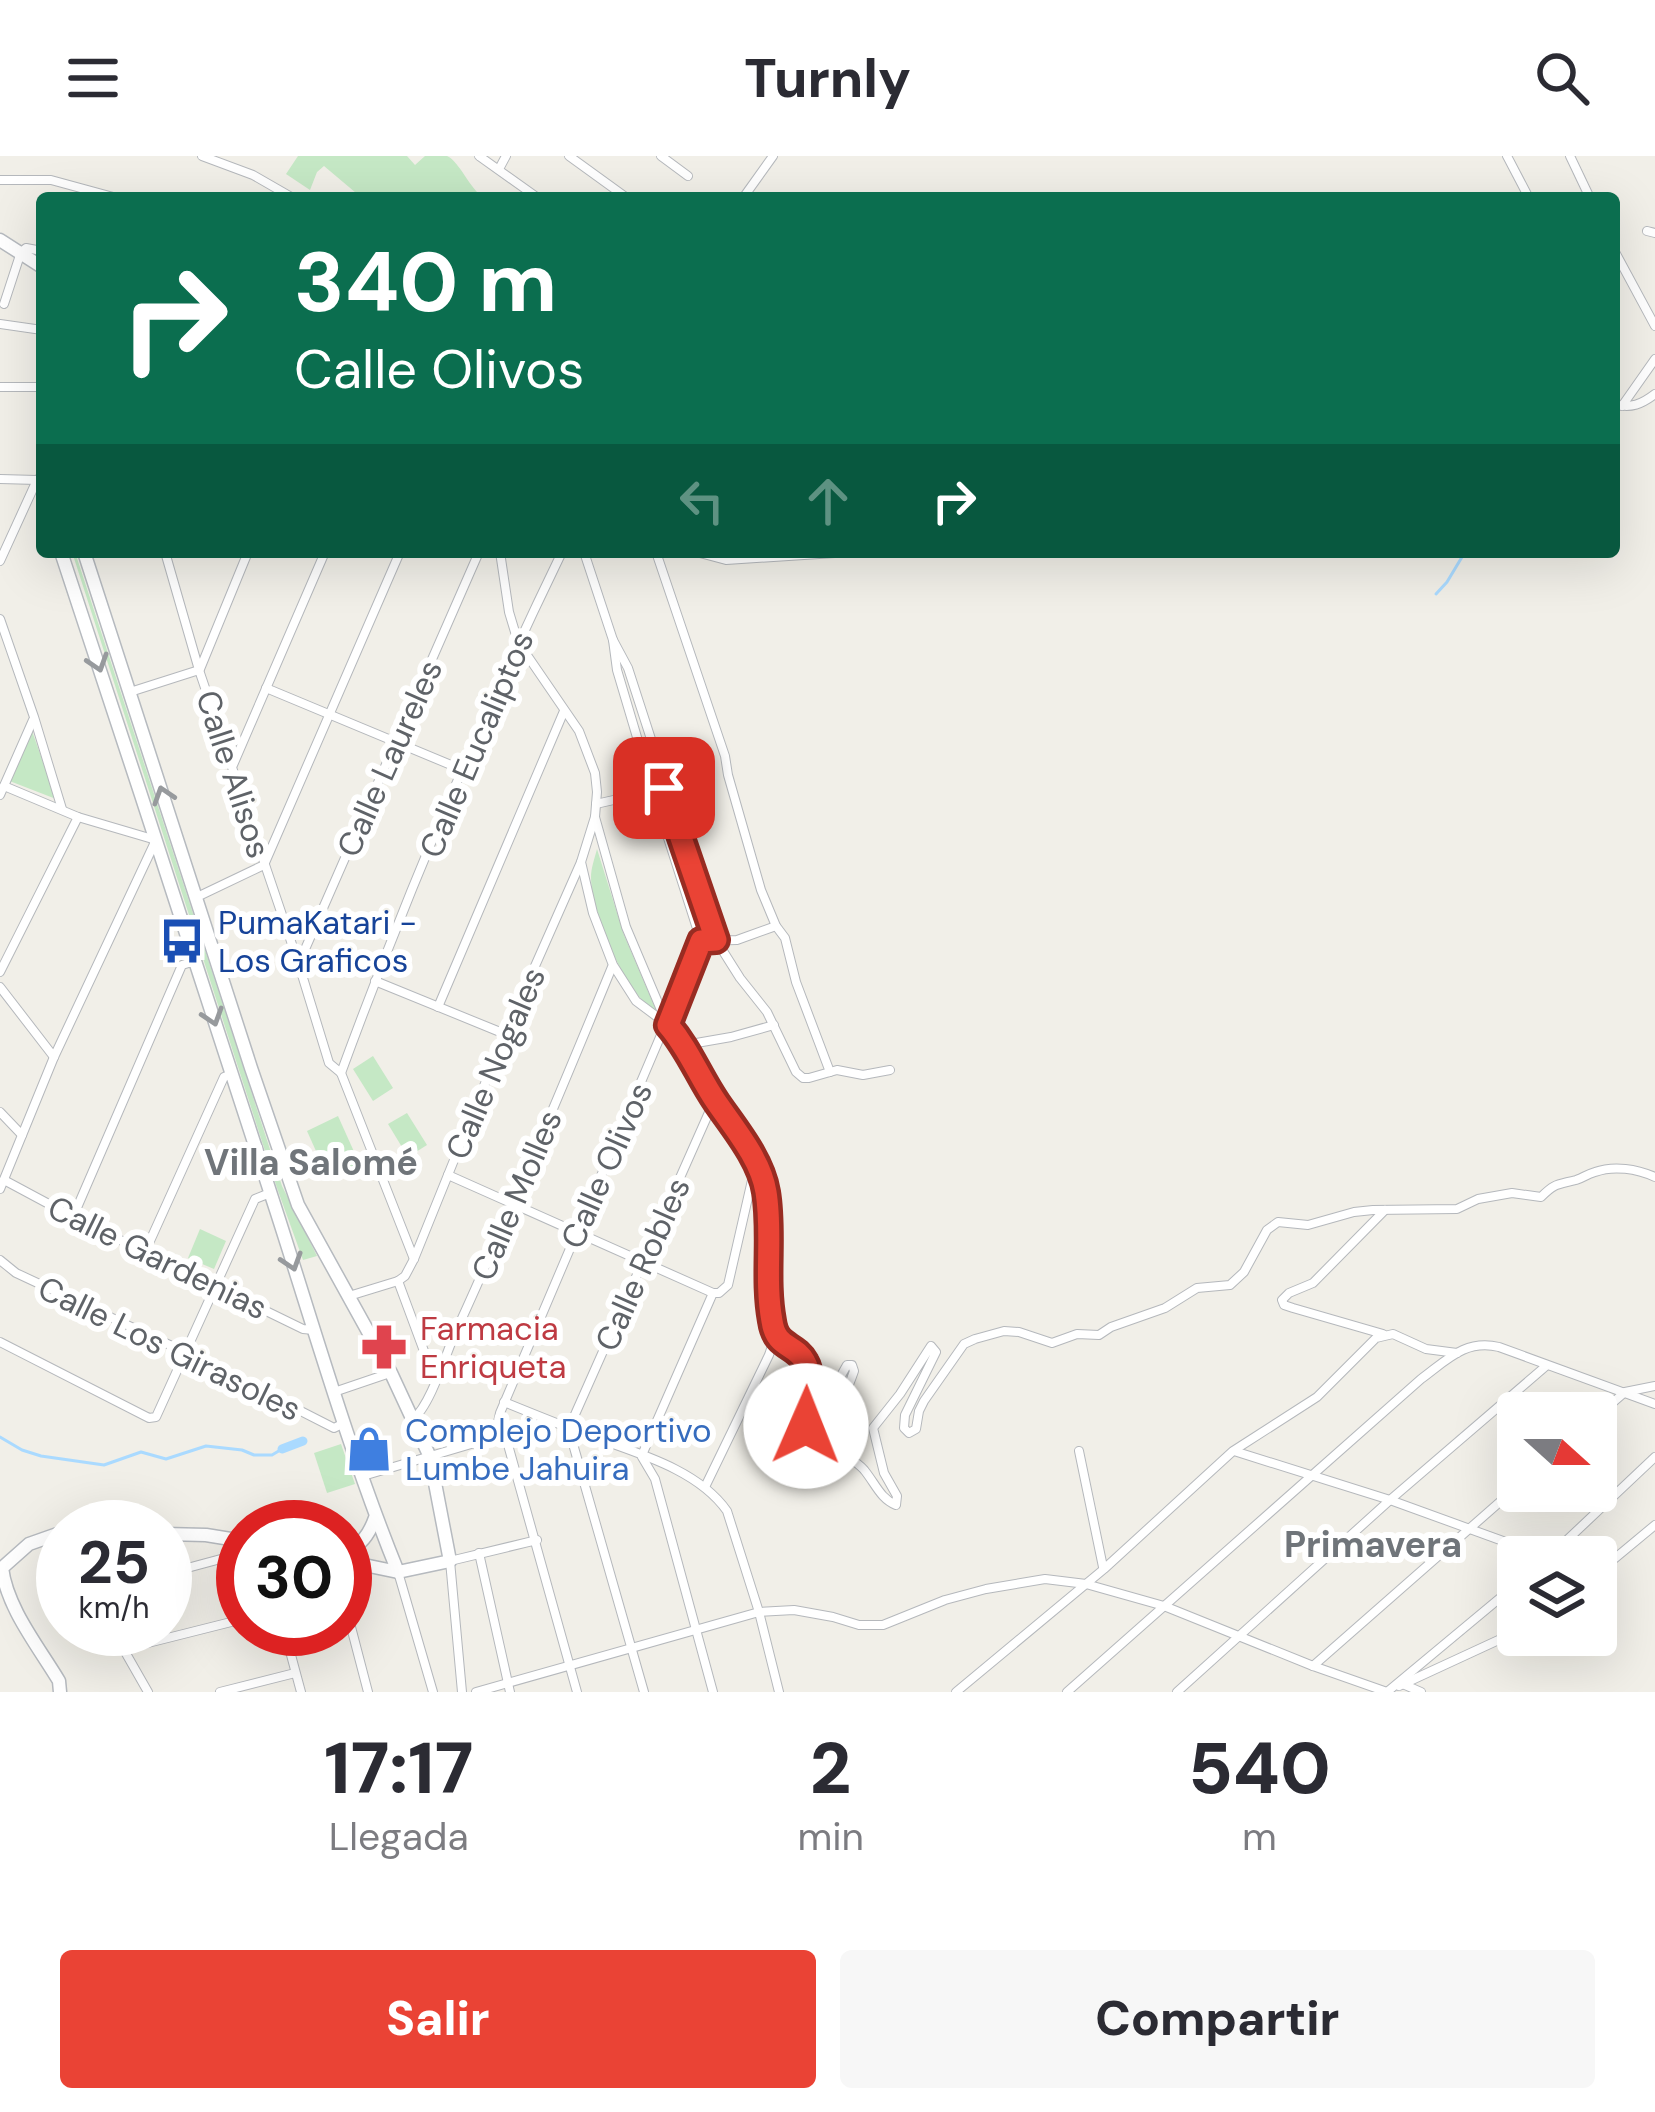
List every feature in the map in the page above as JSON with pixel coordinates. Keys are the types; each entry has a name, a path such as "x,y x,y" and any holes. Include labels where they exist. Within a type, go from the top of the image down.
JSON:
{"main road":[{"path":"0,240 36,263"},
{"path":"64,558 344,1423 398,1572"},
{"path":"86,558 298,1205 391,1373 430,1457 450,1561 398,1572 372,1565"},
{"path":"372,1526 376,1517"},
{"path":"36,1542 2,1568 15,1606 36,1643"},
{"path":"44,1656 61,1692"}],"street":[{"path":"202,156 253,175 280,192"},
{"path":"479,156 530,192"},
{"path":"499,169 506,156"},
{"path":"569,156 619,192"},
{"path":"661,156 688,176"},
{"path":"750,192 770,161 760,156"},
{"path":"1507,156 1525,192"},
{"path":"1570,156 1587,192"},
{"path":"0,180 51,180 94,192"},
{"path":"36,250 21,252 2,302 3,324 36,329"},
{"path":"1620,261 1655,326"},
{"path":"1620,403 1655,359"},
{"path":"0,387 36,387"},
{"path":"1620,405 1639,404 1655,394"},
{"path":"0,479 36,478"},
{"path":"0,561 36,484"},
{"name":"Calle Alisos","path":"168,558 199,670 329,1063 341,1073 414,1259"},
{"path":"130,692 199,670 246,558"},
{"path":"232,765 322,558"},
{"path":"196,898 264,866 397,558"},
{"name":"Calle Laureles","path":"299,964 476,558"},
{"path":"501,558 518,642 587,747 595,773 595,817 626,927 668,1025"},
{"name":"Calle Eucaliptos","path":"341,1073 518,642 559,558"},
{"path":"586,558 613,640 628,668 716,940 774,1025 799,1076 890,1070"},
{"path":"658,558 725,756 761,890 785,938 830,1072"},
{"path":"718,558 757,558"},
{"path":"0,619 63,811"},
{"path":"613,640 617,670 701,941 736,940 776,926"},
{"path":"266,688 464,770"},
{"path":"438,1007 565,711"},
{"path":"2,1185 54,1058 156,840 2,790 34,717"},
{"path":"596,804 653,791"},
{"path":"0,972 77,817"},
{"name":"Calle Nogales","path":"398,1281 414,1259 581,862 595,817"},
{"path":"581,862 593,913 613,965 636,1001 685,1045 756,1163 766,1188 766,1280 775,1337 704,1487"},
{"name":"Calle Olivos","path":"504,1402 701,941"},
{"path":"73,1217 182,965 195,961"},
{"name":"Calle Molles","path":"413,1419 425,1411 613,965"},
{"path":"375,981 505,1034"},
{"path":"0,987 54,1058"},
{"path":"685,1045 774,1025"},
{"path":"145,1252 224,1077 232,1074"},
{"name":"Calle Robles","path":"569,1428 715,1100"},
{"path":"0,1112 22,1135"},
{"path":"448,1175 713,1293 725,1290 730,1280 756,1163"},
{"path":"775,1337 806,1363 808,1427 847,1365 854,1367 836,1419 836,1436 847,1456 894,1506 898,1499 884,1473 873,1428 928,1348 936,1352 905,1415 909,1433 916,1429 931,1388 964,1345 1004,1331 1052,1343 1088,1333 1100,1335 1165,1308 1197,1288 1230,1285 1278,1222 1308,1225 1354,1212 1457,1209 1512,1192 1541,1196 1562,1181 1614,1168 1655,1177"},
{"name":"Calle Gardenias","path":"2,1185 303,1329 314,1330"},
{"path":"0,1342 149,1418 156,1417 255,1199 270,1193"},
{"path":"1385,1210 1312,1283 1282,1300 1293,1308 1402,1336 1426,1349 1458,1353"},
{"path":"0,1276 2,1262"},
{"name":"Calle Los Girasoles","path":"2,1262 322,1422 334,1427 344,1423"},
{"path":"350,1295 398,1281 435,1379"},
{"path":"641,1456 713,1293"},
{"path":"956,1692 1104,1569 1233,1451 1317,1397 1371,1342 1385,1334"},
{"path":"1067,1692 1421,1379 1458,1353 1480,1343 1655,1404"},
{"path":"1177,1692 1547,1365"},
{"path":"334,1392 391,1373"},
{"path":"1617,1399 1625,1392 1655,1386"},
{"path":"577,1692 537,1540 498,1422 504,1402 641,1456 718,1498 728,1511 779,1692"},
{"path":"569,1428 644,1692"},
{"path":"362,1477 505,1434"},
{"path":"1079,1451 1104,1569"},
{"path":"1233,1451 1497,1538"},
{"path":"641,1456 656,1479 713,1692"},
{"path":"1570,1536 1655,1457"},
{"path":"1313,1666 1497,1504"},
{"path":"1617,1557 1655,1526"},
{"path":"461,1692 450,1561 537,1540"},
{"path":"479,1553 508,1688"},
{"path":"398,1572 433,1692"},
{"path":"476,1692 508,1688 569,1665 759,1612 794,1610 860,1625 883,1625 986,1588 1045,1579 1086,1584 1164,1606 1387,1692 1497,1641"},
{"path":"1387,1692 1497,1600"},
{"path":"128,1656 148,1692"},
{"path":"291,1656 301,1692"},
{"path":"359,1656 368,1692"},
{"path":"220,1692 295,1673"},
{"path":"1404,1684 1421,1692"}],"green space":[{"path":"298,156 407,156 415,165 425,156 447,156 478,192 355,192 324,166 310,190 286,174"},
{"path":"74,558 282,1186 317,1256 303,1260"},
{"path":"31,728 56,799 7,780"},
{"path":"597,849 624,935 657,1012 622,972 604,931 591,877"},
{"path":"373,1056 393,1088 373,1101 353,1069"},
{"path":"407,1113 427,1145 408,1157 388,1124"},
{"path":"338,1116 360,1165 329,1180 307,1131"},
{"path":"200,1229 226,1241 214,1269 188,1258"},
{"path":"341,1444 355,1484 327,1493 314,1453"}],"waterway":[{"path":"1436,594 1461,558"},
{"path":"0,1437 41,1456 104,1465 141,1452 166,1459 206,1446 254,1455 272,1455 282,1449"},
{"path":"282,1449 303,1441"}],"place":[{"name":"PumaKatari - Los Graficos","path":"182,941"},
{"name":"Farmacia Enriqueta","path":"384,1347"},
{"name":"Complejo Deportivo Lumbe Jahuira","path":"369,1449"}],"district":[{"name":"Villa Salomé","path":"311,1162"},
{"name":"Primavera","path":"1373,1544"}],"route":[{"path":"664,788 716,940 701,941 668,1025 756,1163 766,1188 771,1320 775,1337 806,1363 806,1426"}]}
